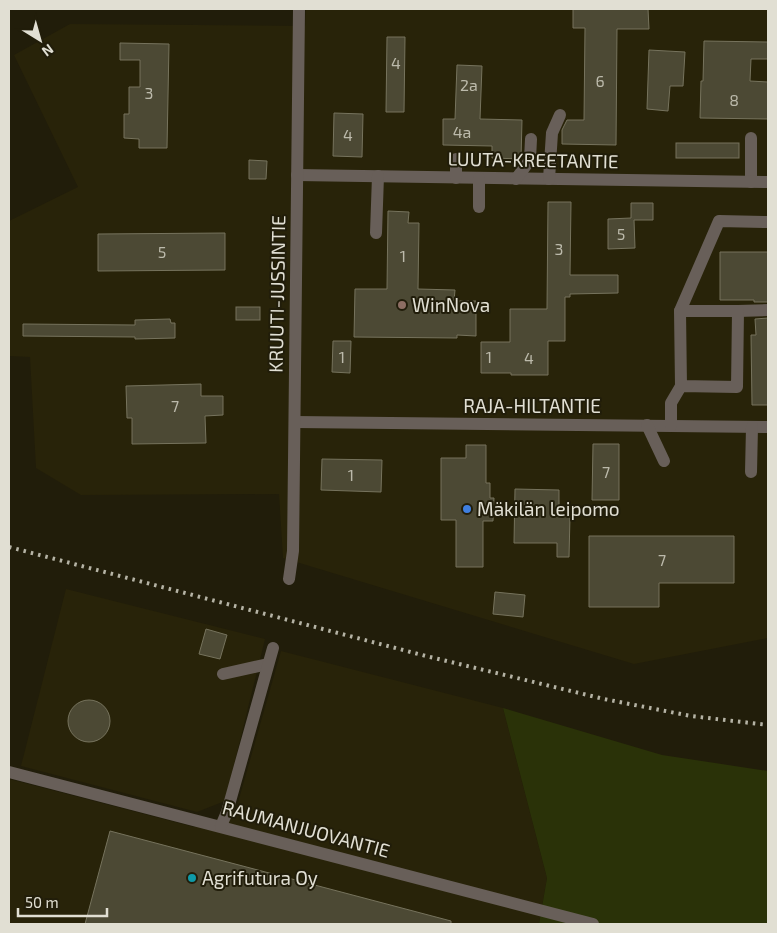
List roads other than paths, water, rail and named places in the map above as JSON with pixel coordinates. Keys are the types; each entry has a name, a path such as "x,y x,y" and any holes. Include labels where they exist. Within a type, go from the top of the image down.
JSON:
{"street":[{"name":"KRUUTI-JUSSINTIE","path":"289,580 293,551 299,9"},
{"path":"549,179 552,133 560,114"},
{"path":"750,138 751,182"},
{"path":"516,178 530,160 530,140"},
{"path":"456,159 456,178"},
{"name":"LUUTA-KREETANTIE","path":"297,175 768,182"},
{"path":"376,233 378,176"},
{"path":"479,178 479,206"},
{"path":"671,426 671,404 680,386 680,311 719,221 768,222"},
{"path":"680,386 737,387 738,310"},
{"path":"680,311 768,310"},
{"name":"RAJA-HILTANTIE","path":"295,422 768,427"},
{"path":"647,426 664,461"},
{"path":"751,472 752,427"},
{"path":"221,826 227,812 273,648"},
{"path":"223,674 268,664"},
{"name":"RAUMANJUOVANTIE","path":"9,772 593,924"}],"railway":[{"path":"9,547 426,656 604,699 691,716 768,725"}],"place":[{"name":"WinNova","path":"402,305"},
{"name":"Mäkilän leipomo","path":"467,509"},
{"name":"Agrifutura Oy","path":"192,878"}]}
